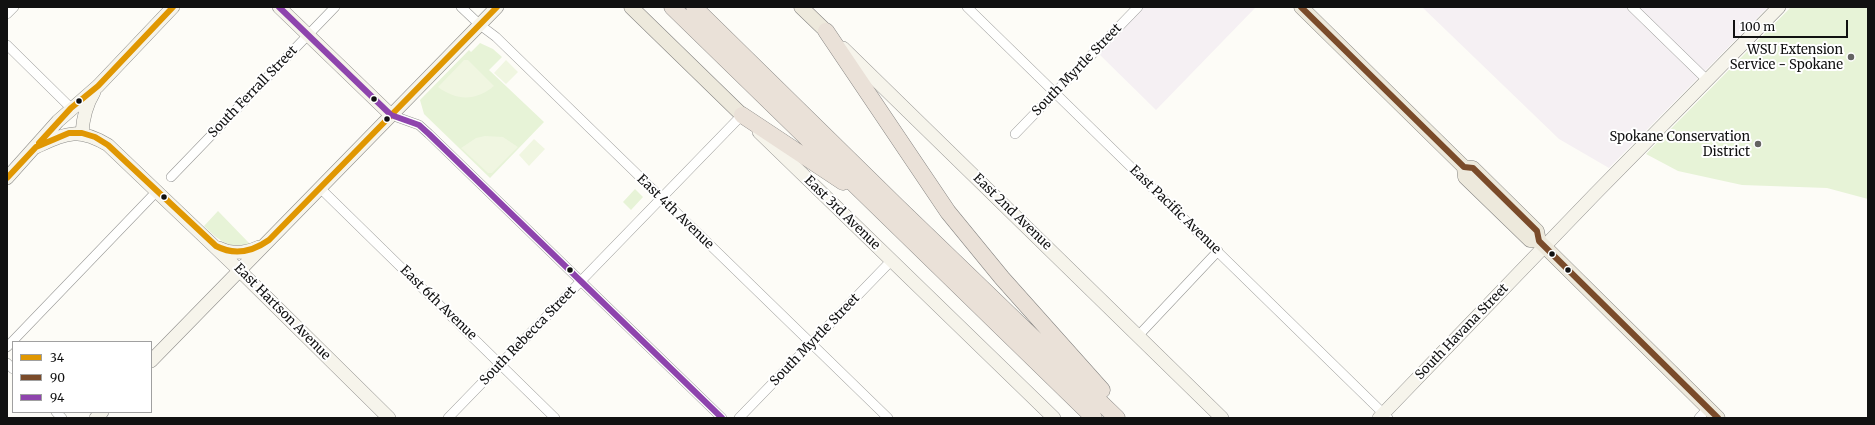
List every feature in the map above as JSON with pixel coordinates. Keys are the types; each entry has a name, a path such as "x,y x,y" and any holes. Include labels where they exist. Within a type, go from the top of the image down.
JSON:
{"highway":[{"path":"672,7 876,204 1094,418"},
{"path":"694,7 892,202 1117,418"},
{"path":"826,31 948,212 1002,278 1128,418"},
{"path":"742,116 876,204"}],"main road":[{"name":"East 3rd Avenue","path":"631,7 742,116"},
{"name":"East 2nd Avenue","path":"801,7 826,31"},
{"path":"1301,7 1464,167 1465,177 1530,240 1542,244 1708,415"}],"street":[{"path":"7,14 14,7"},
{"path":"7,178 71,108 98,86 173,7"},
{"path":"279,7 391,115 419,125 722,418"},
{"name":"South Ferrall Street","path":"171,177 335,7"},
{"name":"East 4th Avenue","path":"461,7 480,25 496,37 888,418"},
{"path":"152,360 497,7"},
{"name":"East Pacific Avenue","path":"967,7 1218,252 1383,416"},
{"name":"South Myrtle Street","path":"1015,134 1138,7"},
{"path":"1632,7 1707,80"},
{"name":"South Havana Street","path":"1383,416 1542,244 1779,7"},
{"name":"East 2nd Avenue","path":"826,31 1222,418"},
{"path":"7,45 71,108"},
{"path":"36,147 65,135 82,133 83,116 87,103 98,86"},
{"name":"South Rebecca Street","path":"448,418 742,116"},
{"name":"East 3rd Avenue","path":"742,116 1054,418"},
{"name":"East Hartson Avenue","path":"82,133 95,137 108,145 211,242 389,418"},
{"name":"East 6th Avenue","path":"320,188 555,418"},
{"path":"13,341 157,191"},
{"path":"211,242 227,252 241,253 259,247 269,240"},
{"path":"1138,336 1218,252"},
{"name":"South Myrtle Street","path":"739,418 891,261"}],"shaded area":[{"path":"1144,7 1256,7 1156,110 1099,54"},
{"path":"1422,7 1768,7 1609,168 1559,139"}],"green space":[{"path":"1791,7 1868,7 1868,199 1827,188 1742,185 1678,171 1646,154"},
{"path":"480,43 493,49 502,57 489,70 544,122 490,178 424,114 420,100 469,50 471,52"},
{"path":"464,60 468,60 494,86 473,97 459,97 452,95 438,87"},
{"path":"506,60 518,72 506,84 494,73"},
{"path":"485,136 503,137 518,147 492,173 488,173 461,148 476,138"},
{"path":"534,139 545,149 529,166 519,155"},
{"path":"635,189 643,197 631,210 623,202"},
{"path":"218,211 250,244 243,246 230,245 214,236 204,226"}],"transit line":[{"name":"34","path":"39,143 71,108 98,86 173,7"},
{"name":"94","path":"279,7 391,115 419,125 429,134 722,418"},
{"name":"34","path":"7,178 36,147 69,133 82,133 95,137 108,145 216,246 237,252 250,250 269,240 497,7"},
{"name":"90","path":"1301,7 1464,167 1473,168 1537,231 1539,241 1718,418"}],"place":[{"name":"WSU Extension Service - Spokane","path":"1851,57"},
{"name":"Spokane Conservation District","path":"1758,144"}]}
